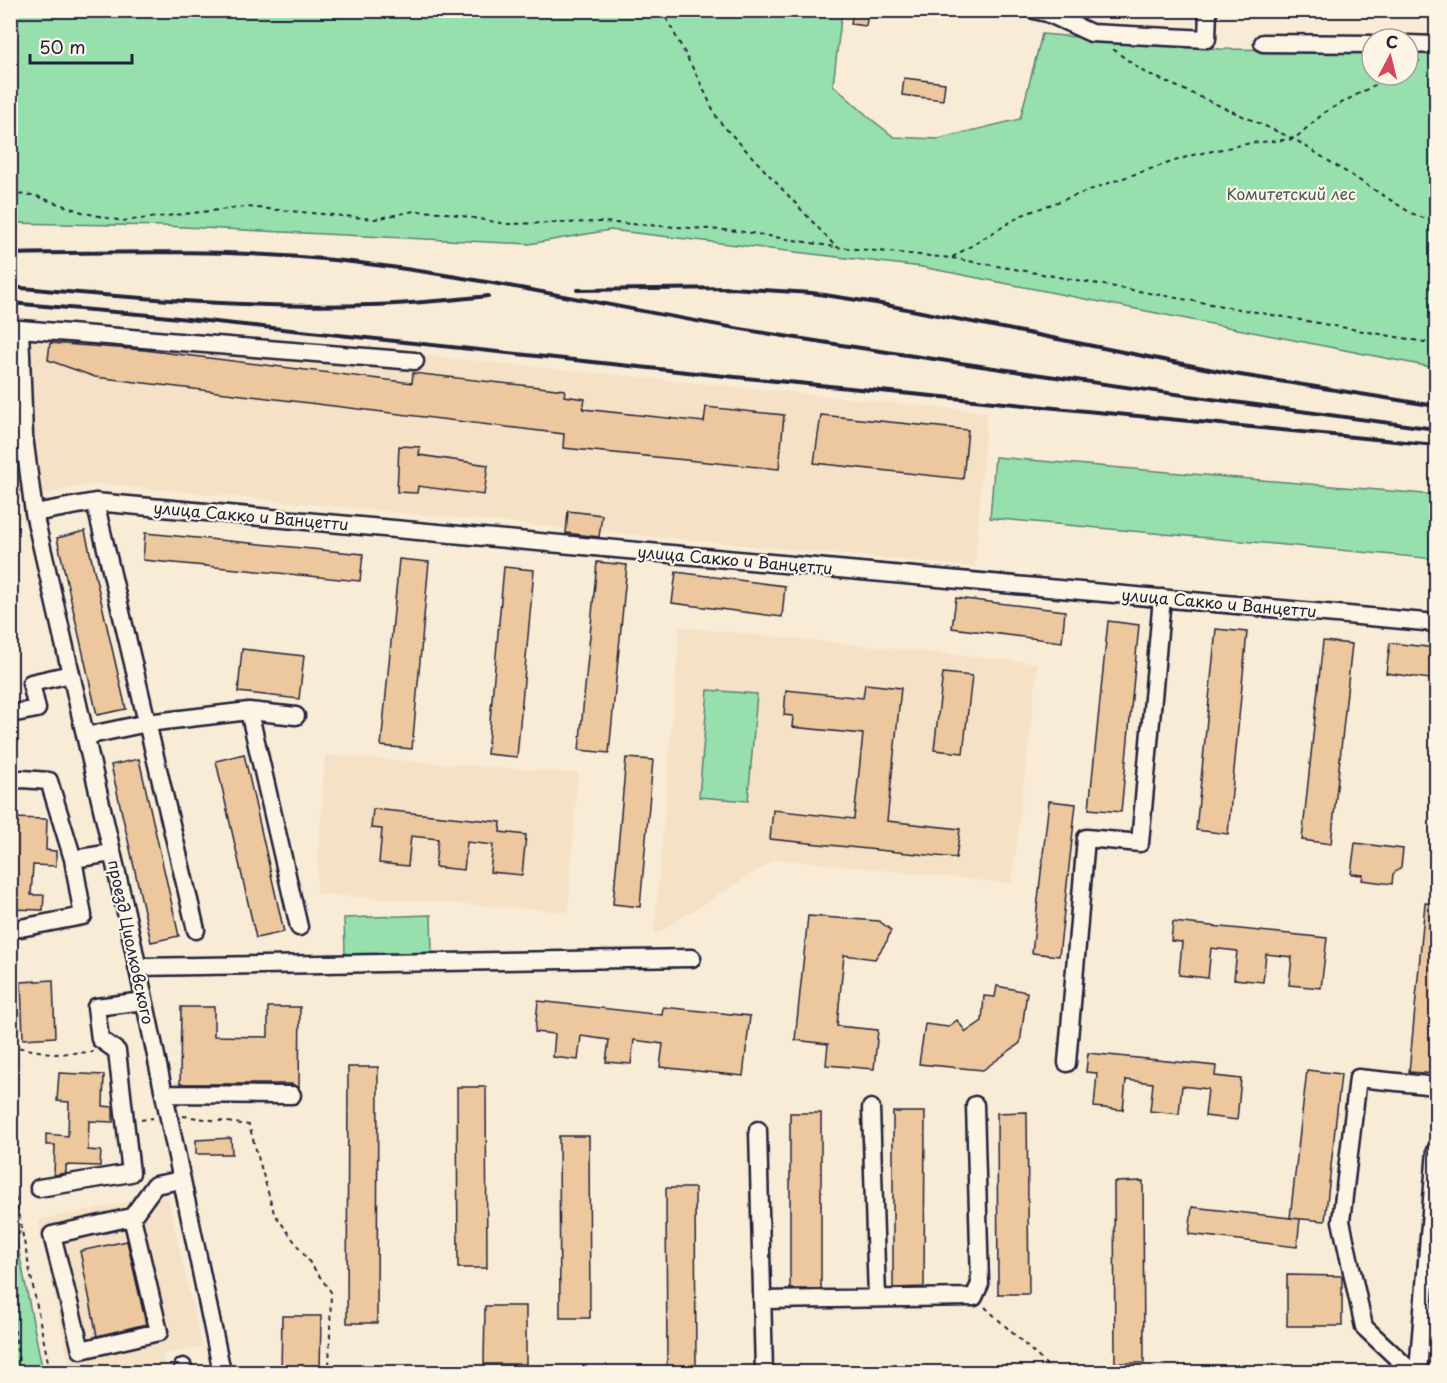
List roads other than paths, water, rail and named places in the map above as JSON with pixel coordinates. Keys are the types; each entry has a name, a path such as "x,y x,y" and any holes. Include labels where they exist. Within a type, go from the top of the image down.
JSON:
{"street":[{"path":"1034,10 1047,13 1091,33 1207,39 1208,10"},
{"path":"1263,43 1360,44"},
{"path":"1420,44 1437,45"},
{"path":"15,330 415,361"},
{"name":"проезд Циолковского","path":"15,330 18,450 112,853 222,1372"},
{"path":"95,502 196,930"},
{"name":"улица Сакко и Ванцетти","path":"34,513 95,502 1437,623"},
{"path":"1067,1062 1086,838 1140,843 1161,598"},
{"path":"10,714 37,709 31,683 71,674"},
{"path":"249,711 299,927"},
{"path":"86,736 147,723 249,711 296,716"},
{"path":"10,781 22,779 49,781 73,859 83,916 10,930"},
{"path":"73,859 112,853"},
{"path":"137,967 692,958"},
{"path":"39,1188 131,1173 117,1051 100,1039 96,1006 144,1001"},
{"path":"1412,1372 1364,1327 1341,1221 1358,1078 1437,1086"},
{"path":"164,1094 292,1095"},
{"path":"762,1300 974,1297 980,1284 975,1105"},
{"path":"871,1108 877,1298"},
{"path":"758,1130 764,1372"},
{"path":"1418,1372 1437,1150"},
{"path":"132,1217 159,1332 81,1350 52,1235 132,1217 155,1185 182,1180"}],"railway":[{"path":"10,254 219,253 343,261 451,276 717,325 854,347 1103,384 1436,429"},
{"path":"10,287 190,301 325,306 429,302 488,296"},
{"path":"577,290 732,288 812,293 876,303 1234,374 1436,406"},
{"path":"10,303 150,315 715,375 1436,445"}],"park label":[{"name":"Комитетский лес","path":"1291,194"}]}
